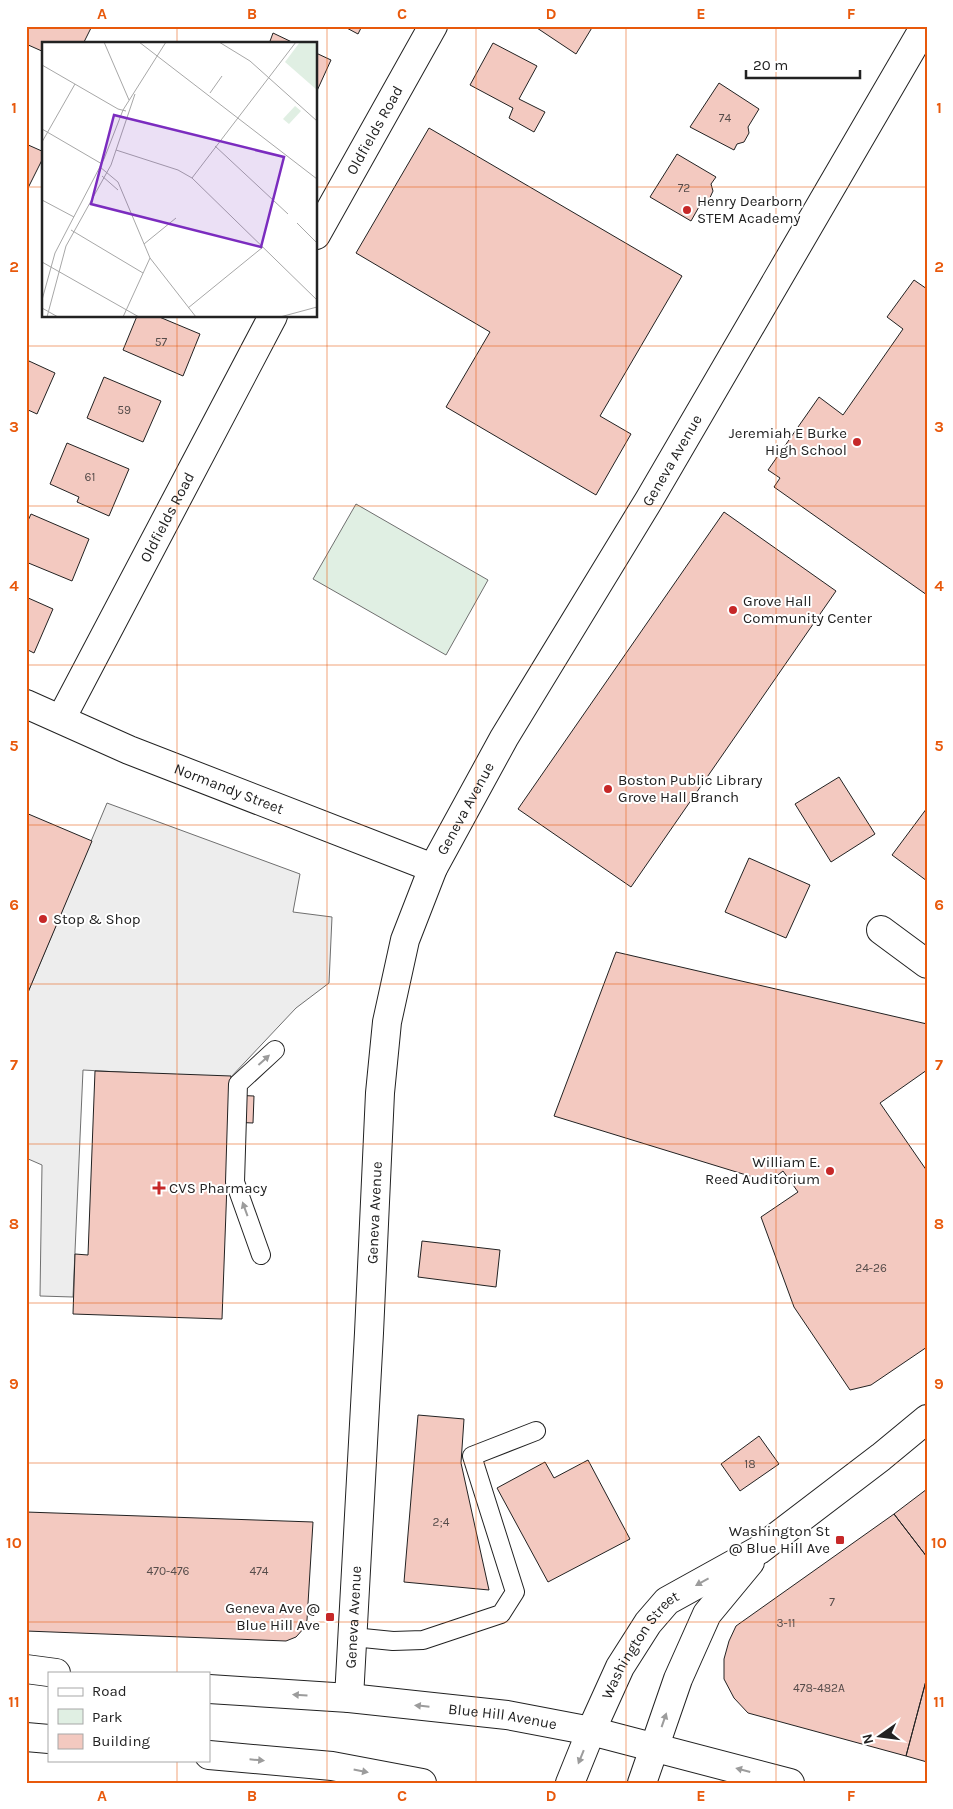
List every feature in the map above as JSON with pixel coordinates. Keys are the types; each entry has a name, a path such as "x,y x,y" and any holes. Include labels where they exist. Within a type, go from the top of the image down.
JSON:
{"main road":[{"name":"Oldfields Road","path":"318,231 434,26"},
{"name":"Geneva Avenue","path":"349,1698 370,1323 380,1093 387,1022 405,940 433,868 504,738 649,500 925,26"},
{"name":"Oldfields Road","path":"62,719 272,318"},
{"name":"Normandy Street","path":"26,704 129,750 433,868"},
{"path":"881,930 927,964"},
{"name":"Washington Street","path":"570,1783 620,1667 648,1623 668,1601 760,1550 881,1457 927,1419"},
{"name":"Washington Street","path":"642,1783 678,1679 707,1614 760,1550"},
{"path":"26,1669 48,1672"},
{"name":"Blue Hill Avenue","path":"210,1689 349,1698 507,1715 591,1731 790,1783"},
{"path":"26,1737 48,1740"},
{"path":"210,1755 332,1766 422,1783"}],"lane":[{"path":"261,1255 235,1182 238,1084 275,1050"},
{"path":"353,1637 393,1641 423,1640 501,1614 515,1592 472,1456 536,1431"}],"green space":[{"path":"356,504 488,580 446,655 313,579"}],"shaded area":[{"path":"107,803 300,874 293,912 332,917 329,983 296,1008 230,1078 83,1070 73,1297 40,1296 42,1165 26,1158 26,997"}],"building":[{"path":"26,26 92,26 84,42 42,42 42,51 26,44"},
{"path":"343,26 362,26 358,34"},
{"path":"534,26 593,26 576,54"},
{"path":"273,33 292,42 270,42"},
{"path":"493,43 537,66 519,99 545,112 534,132 509,118 513,108 470,85"},
{"path":"318,54 331,60 318,89"},
{"path":"719,83 759,109 748,127 749,133 744,142 737,144 734,150 690,127"},
{"path":"429,128 682,276 600,416 631,434 596,495 446,407 490,332 356,253"},
{"path":"26,144 42,151 42,160 26,192"},
{"path":"677,154 716,177 711,184 713,191 708,202 700,205 691,221 650,197"},
{"name":"Jeremiah E Burke High School","path":"914,280 927,289 927,595 774,487 780,478 768,470 819,397 843,415 903,329 887,317"},
{"path":"136,318 162,318 200,334 183,376 123,350"},
{"path":"29,361 55,373 37,414 26,409 26,367"},
{"path":"104,377 161,401 143,442 87,418"},
{"path":"67,443 129,469 109,516 77,502 79,497 50,484"},
{"path":"724,512 836,591 631,887 518,809"},
{"path":"31,514 89,539 72,581 26,562 26,525"},
{"path":"26,597 53,609 34,653 26,649"},
{"path":"839,777 875,834 831,862 795,804"},
{"path":"927,808 927,881 892,855"},
{"name":"Stop & Shop","path":"26,813 92,841 26,997"},
{"path":"749,858 810,885 786,938 725,912"},
{"name":"William E. Reed Auditorium","path":"616,952 927,1024 927,1070 880,1103 927,1171 927,1347 871,1385 850,1390 794,1307 761,1217 798,1192 783,1171 769,1182 554,1116"},
{"name":"CVS Pharmacy","path":"95,1071 231,1076 222,1319 73,1314 75,1254 88,1255"},
{"path":"231,1095 254,1096 253,1123 230,1122"},
{"path":"422,1241 500,1250 496,1287 418,1277"},
{"path":"418,1415 464,1419 461,1463 489,1590 404,1582"},
{"path":"759,1436 779,1464 740,1491 721,1464"},
{"path":"588,1460 630,1539 548,1582 497,1488 545,1462 554,1478"},
{"path":"927,1489 927,1557 894,1514"},
{"path":"26,1512 313,1522 305,1627 296,1637 286,1641 26,1631"},
{"path":"894,1514 927,1557 927,1677 906,1756 748,1713 734,1698 724,1679 724,1659 736,1626"},
{"path":"927,1677 927,1762 906,1756"}],"place":[{"name":"Henry Dearborn STEM Academy","path":"687,210"},
{"name":"Jeremiah E Burke High School","path":"857,442"},
{"name":"Grove Hall Community Center","path":"733,610"},
{"name":"Boston Public Library Grove Hall Branch","path":"608,789"},
{"name":"Stop & Shop","path":"43,919"},
{"name":"William E. Reed Auditorium","path":"830,1171"},
{"name":"CVS Pharmacy","path":"159,1188"},
{"name":"Washington St @ Blue Hill Ave","path":"840,1540"},
{"name":"Geneva Ave @ Blue Hill Ave","path":"330,1617"}]}
